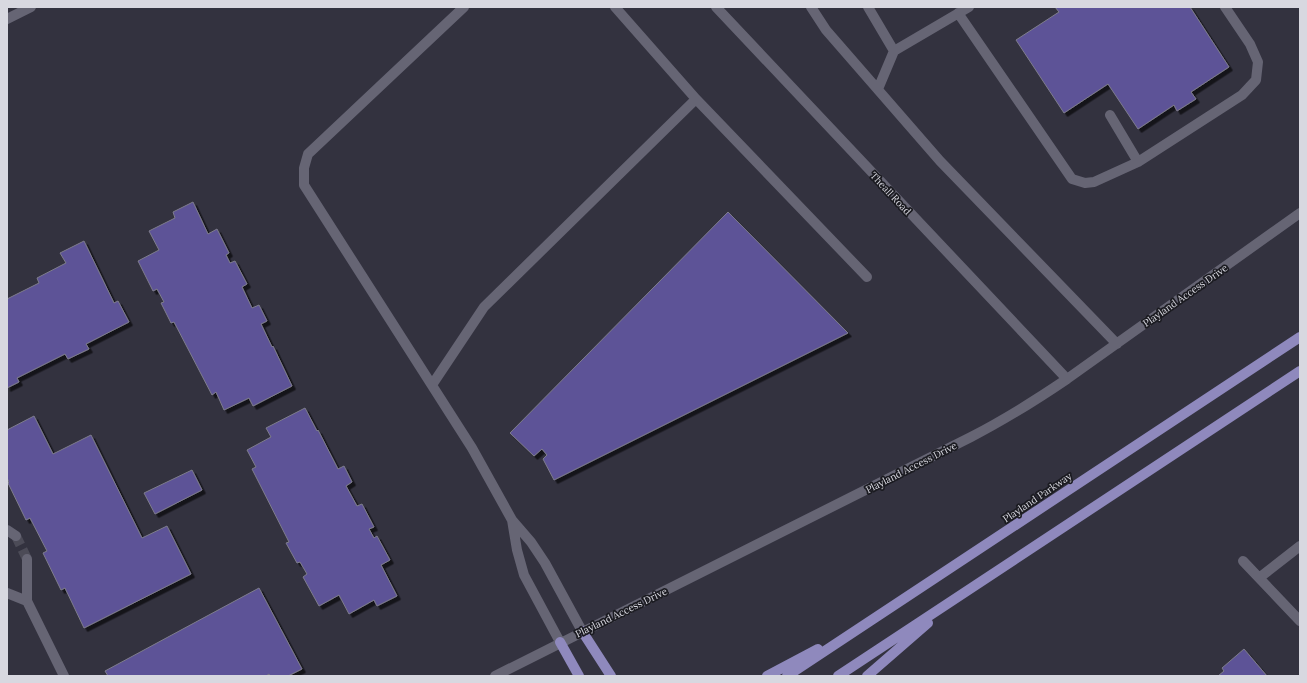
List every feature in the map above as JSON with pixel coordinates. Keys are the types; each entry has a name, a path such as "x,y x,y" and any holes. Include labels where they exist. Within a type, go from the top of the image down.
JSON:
{"main road":[{"name":"Playland Parkway","path":"787,676 1300,337"},
{"path":"838,676 1300,371"},
{"path":"867,676 957,598"},
{"path":"767,676 873,620"},
{"path":"582,631 611,676"},
{"path":"560,642 579,676"}],"street":[{"path":"7,19 31,7"},
{"path":"464,7 308,154 304,168 304,185 472,448 512,520 531,542 545,563 582,631"},
{"path":"615,7 696,99 867,277"},
{"name":"Theall Road","path":"716,7 1066,379"},
{"path":"811,7 826,30 940,161 1117,344"},
{"path":"868,7 894,51"},
{"path":"878,89 894,51 969,7"},
{"path":"958,14 1072,180 1085,183 1094,182 1138,162 1242,95 1256,80 1258,62 1250,44 1225,7"},
{"path":"432,385 484,307 696,99"},
{"path":"1110,116 1138,162"},
{"name":"Playland Access Drive","path":"495,676 560,642 971,437 1032,403 1300,213"},
{"path":"512,520 516,550 524,574 560,642"},
{"path":"7,530 16,536"},
{"path":"1259,578 1300,546"},
{"path":"27,559 27,601 64,676"},
{"path":"1243,561 1300,621"},
{"path":"7,593 27,601"}],"building":[{"path":"1055,7 1190,7 1229,67 1191,92 1196,99 1177,111 1174,105 1138,129 1108,84 1064,113 1016,40 1059,12"},
{"path":"193,202 208,234 217,229 229,253 226,255 230,263 235,261 247,284 242,287 252,308 259,305 267,321 261,324 292,386 253,406 249,398 224,410 216,392 212,395 174,322 171,323 161,303 164,302 157,289 153,291 138,261 159,250 149,231 175,218 173,212"},
{"path":"728,212 848,333 554,480 543,459 547,455 542,449 534,456 510,433"},
{"path":"84,241 114,303 118,301 129,322 86,344 89,349 68,359 65,354 17,378 19,382 7,388 7,299 39,283 37,278 66,263 60,253"},
{"path":"305,408 338,469 344,466 352,482 346,486 357,506 362,504 374,527 369,529 374,538 377,536 390,560 381,565 397,596 377,606 374,600 349,614 339,595 319,606 303,577 307,574 300,562 297,563 286,543 289,542 252,469 256,467 247,450 271,437 266,428"},
{"path":"34,416 53,454 91,435 142,538 167,526 191,574 84,628 65,588 61,590 43,553 47,551 30,518 26,520 8,483 7,430"},
{"path":"192,470 202,490 155,514 144,493"},
{"path":"259,588 302,669 288,676 270,676 269,674 266,676 108,676 105,671"},
{"path":"1244,649 1267,676 1218,676 1224,671 1222,668"}],"tunnel":[{"path":"16,536 27,559"}]}
